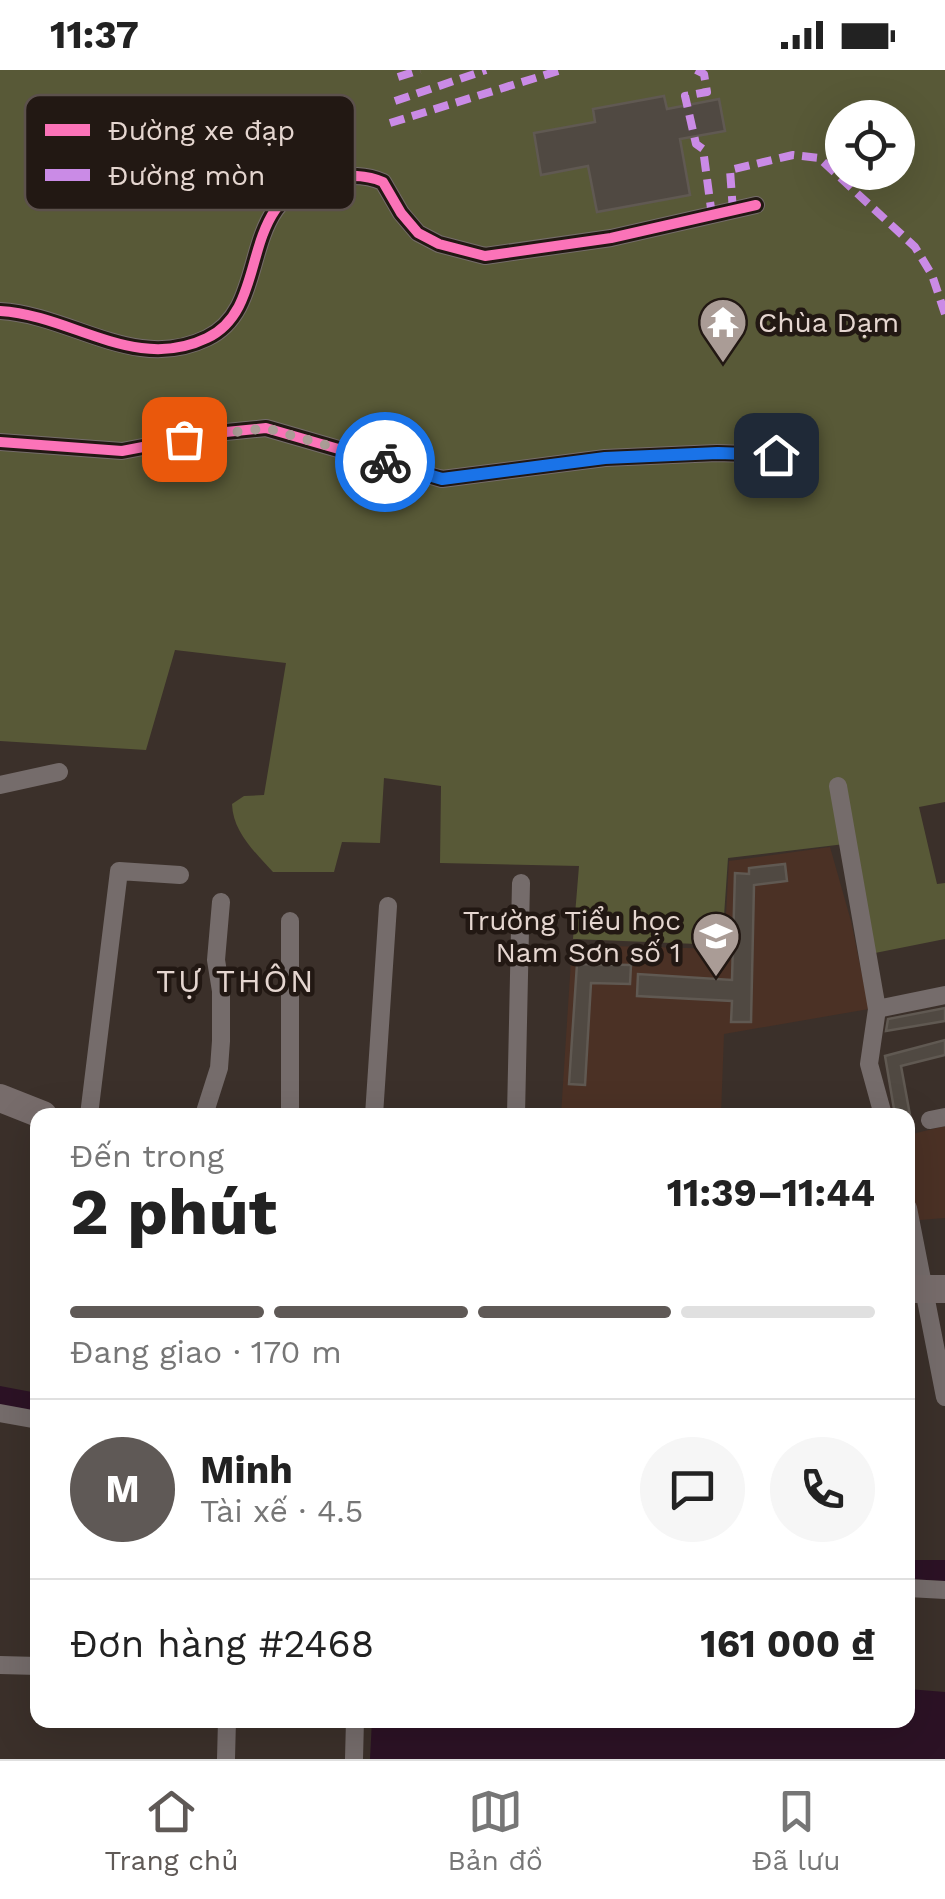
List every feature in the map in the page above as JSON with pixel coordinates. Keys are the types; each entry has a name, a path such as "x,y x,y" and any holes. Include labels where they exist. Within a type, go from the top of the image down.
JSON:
{"main road":[{"path":"0,1098 30,1110"}],"street":[{"path":"355,176 383,182 400,213 418,233 439,244 484,256 611,238 756,206"},
{"path":"0,311 44,316 140,350 164,350 208,338 235,316 274,210"},
{"path":"0,442 122,451 266,428 442,479 605,458 718,453 776,455"},
{"path":"0,784 59,772"},
{"path":"838,786 876,1008 869,1064 881,1108"},
{"path":"89,1108 119,871 180,875"},
{"path":"516,1108 521,883"},
{"path":"206,1108 219,1068 222,1041 216,960 222,902"},
{"path":"374,1108 388,906"},
{"path":"290,921 290,1108"},
{"path":"876,1008 945,995"},
{"path":"915,1240 945,1397"},
{"path":"0,1413 30,1419"},
{"path":"915,1588 945,1590"},
{"path":"0,1665 30,1666"},
{"path":"226,1728 226,1759"},
{"path":"354,1728 354,1759"}],"shaded area":[{"name":"Trường Tiểu học Nam Sơn số 1","path":"830,847 851,921 869,1009 724,1034 721,1108 561,1108 572,945 724,949 729,861"},
{"path":"945,1126 945,1218 915,1220 915,1133"},
{"path":"0,1386 30,1392 30,1413 0,1407"},
{"path":"915,1560 945,1560 945,1581 915,1579"},
{"path":"915,1690 945,1692 945,1759 370,1759 372,1728 915,1728"}],"green space":[{"path":"0,70 945,70 945,802 919,807 937,884 945,883 945,939 875,953 853,843 728,858 722,945 573,939 579,866 440,863 441,786 384,778 380,843 342,842 334,872 273,872 240,832 232,804 244,796 264,795 286,663 175,650 146,750 0,741"}],"building":[{"path":"664,96 667,109 719,99 725,131 680,139 690,195 597,212 588,166 541,175 534,133 595,122 593,109"},
{"path":"785,864 787,881 754,885 751,1022 731,1022 732,1001 637,996 638,974 732,980 735,873 749,874 749,868"},
{"path":"577,964 631,965 630,984 591,983 585,1085 569,1084"},
{"path":"945,1008 945,1021 886,1031 888,1019"},
{"path":"945,1040 945,1055 901,1066 909,1108 894,1108 885,1056"}],"marked path":[{"path":"398,77 420,70"},
{"path":"395,101 486,70"},
{"path":"390,123 561,70"},
{"path":"696,70 704,74 707,92 685,96 696,144 703,149 712,216"},
{"path":"733,211 730,170 793,155 819,158 915,247 932,275 945,314"}],"cycle path":[{"path":"355,176 383,182 418,233 439,244 485,256 611,238 756,205"},
{"path":"0,311 53,322 129,346 180,347 207,338 228,323 241,302 266,227 276,210"},
{"path":"0,442 122,451 266,428 442,479 605,458 717,453 776,455"}],"way so far":[{"path":"184,439 266,428 385,462"}],"place":[{"name":"Chùa Dạm","path":"723,364"},
{"name":"Trường Tiểu học Nam Sơn số 1","path":"716,978"}],"district":[{"name":"TỰ THÔN","path":"236,981"}],"route":[{"path":"385,462 442,479 605,458 718,453 776,455"}]}
